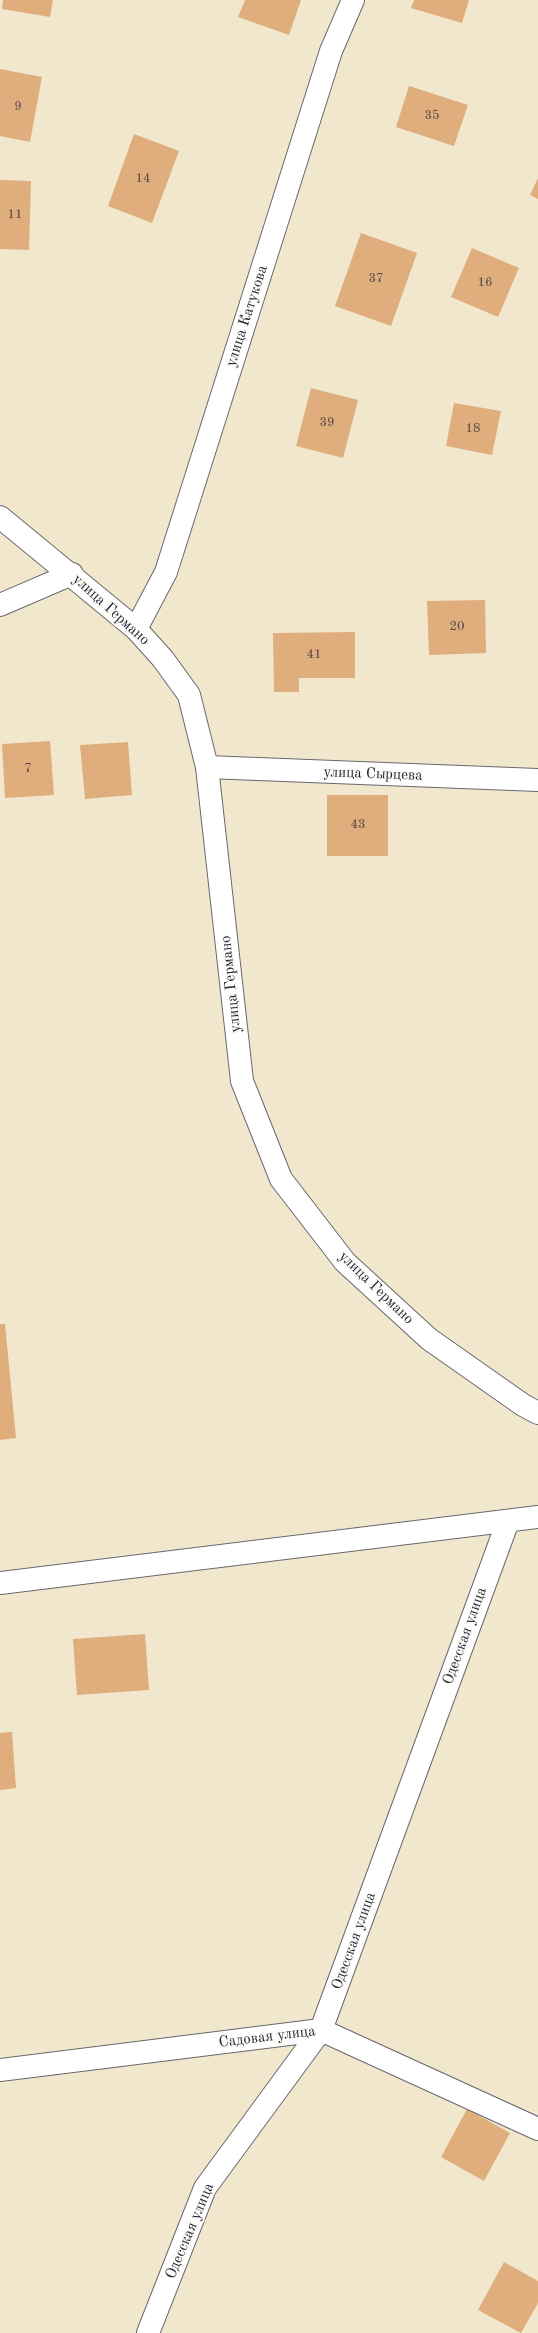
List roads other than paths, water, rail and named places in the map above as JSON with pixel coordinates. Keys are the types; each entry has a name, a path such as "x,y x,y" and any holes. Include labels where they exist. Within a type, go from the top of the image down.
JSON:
{"street":[{"name":"улица Катукова","path":"136,629 166,572 331,52 353,0"},
{"name":"улица Германо","path":"0,517 72,574 136,629 163,659 189,695 207,767 242,1081 281,1179 345,1262 429,1339 523,1405 538,1413"},
{"path":"0,605 72,574"},
{"name":"улица Сырцева","path":"207,767 538,780"},
{"path":"0,1583 538,1517"},
{"name":"Одесская улица","path":"148,2333 205,2188 322,2030 508,1521"},
{"name":"Садовая улица","path":"0,2070 322,2030 538,2129"}]}
